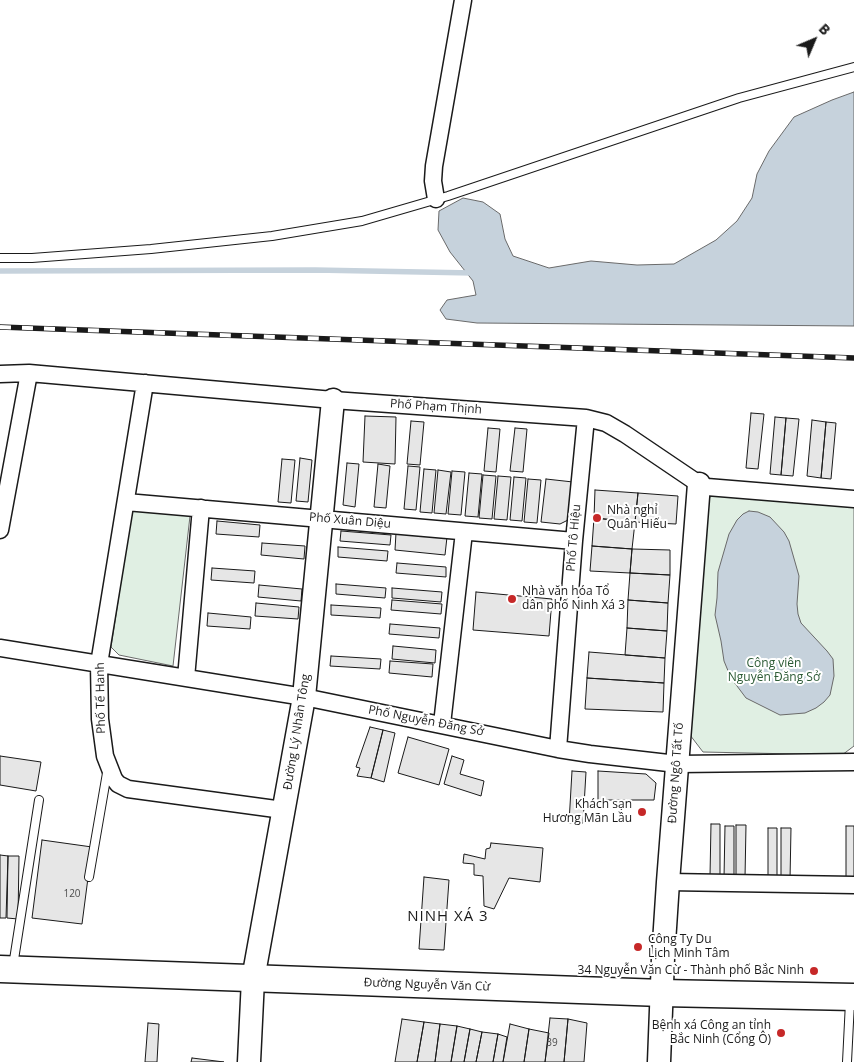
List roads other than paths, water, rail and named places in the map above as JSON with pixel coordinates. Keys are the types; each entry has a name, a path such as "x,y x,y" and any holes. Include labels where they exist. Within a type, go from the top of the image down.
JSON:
{"main road":[{"name":"Đường Nguyễn Văn Cừ","path":"6,970 662,993 852,997"}],"street":[{"path":"436,199 432,182 434,166 463,0"},
{"path":"0,530 29,373"},
{"name":"Phố Phạm Thịnh","path":"0,374 29,373 333,400 586,418 606,423 699,484 707,487 854,499"},
{"name":"Phố Tế Hanh","path":"145,383 99,664 100,719 108,766 118,784 128,789 283,810"},
{"name":"Đường Lý Nhân Tông","path":"249,1062 253,979 304,697 333,400"},
{"name":"Phố Tô Hiệu","path":"558,748 574,541 586,418"},
{"name":"Đường Ngô Tất Tố","path":"658,1062 668,882 699,484"},
{"name":"Phố Xuân Diệu","path":"126,502 574,541"},
{"path":"186,678 202,508"},
{"path":"442,724 464,532"},
{"name":"Phố Nguyễn Đăng Sở","path":"0,648 304,697 558,748 677,764 854,762"},
{"path":"668,882 854,885"}],"lane":[{"path":"0,258 32,258 151,249 272,236 362,221 436,199 739,98 854,67"},
{"path":"89,877 108,766"},
{"path":"6,970 39,800"},
{"path":"847,1062 852,997"}],"waterway":[{"path":"0,271 315,270 473,273"}],"railway":[{"path":"0,327 854,358"}],"place":[{"name":"Nhà nghỉ Quân Hiếu","path":"597,518"},
{"name":"Nhà văn hóa Tổ dân phố Ninh Xá 3","path":"512,599"},
{"name":"Khách sạn Hương Mãn Lầu","path":"642,812"},
{"name":"Công Ty Du Lịch Minh Tâm","path":"638,947"},
{"name":"34 Nguyễn Văn Cừ - Thành phố Bắc Ninh","path":"814,971"},
{"name":"Bệnh xá Công an tỉnh Bắc Ninh (Cổng Ô)","path":"781,1033"}],"district":[{"name":"NINH XÁ 3","path":"448,917"}],"park label":[{"name":"Công viên Nguyễn Đăng Sở","path":"774,671"}]}
